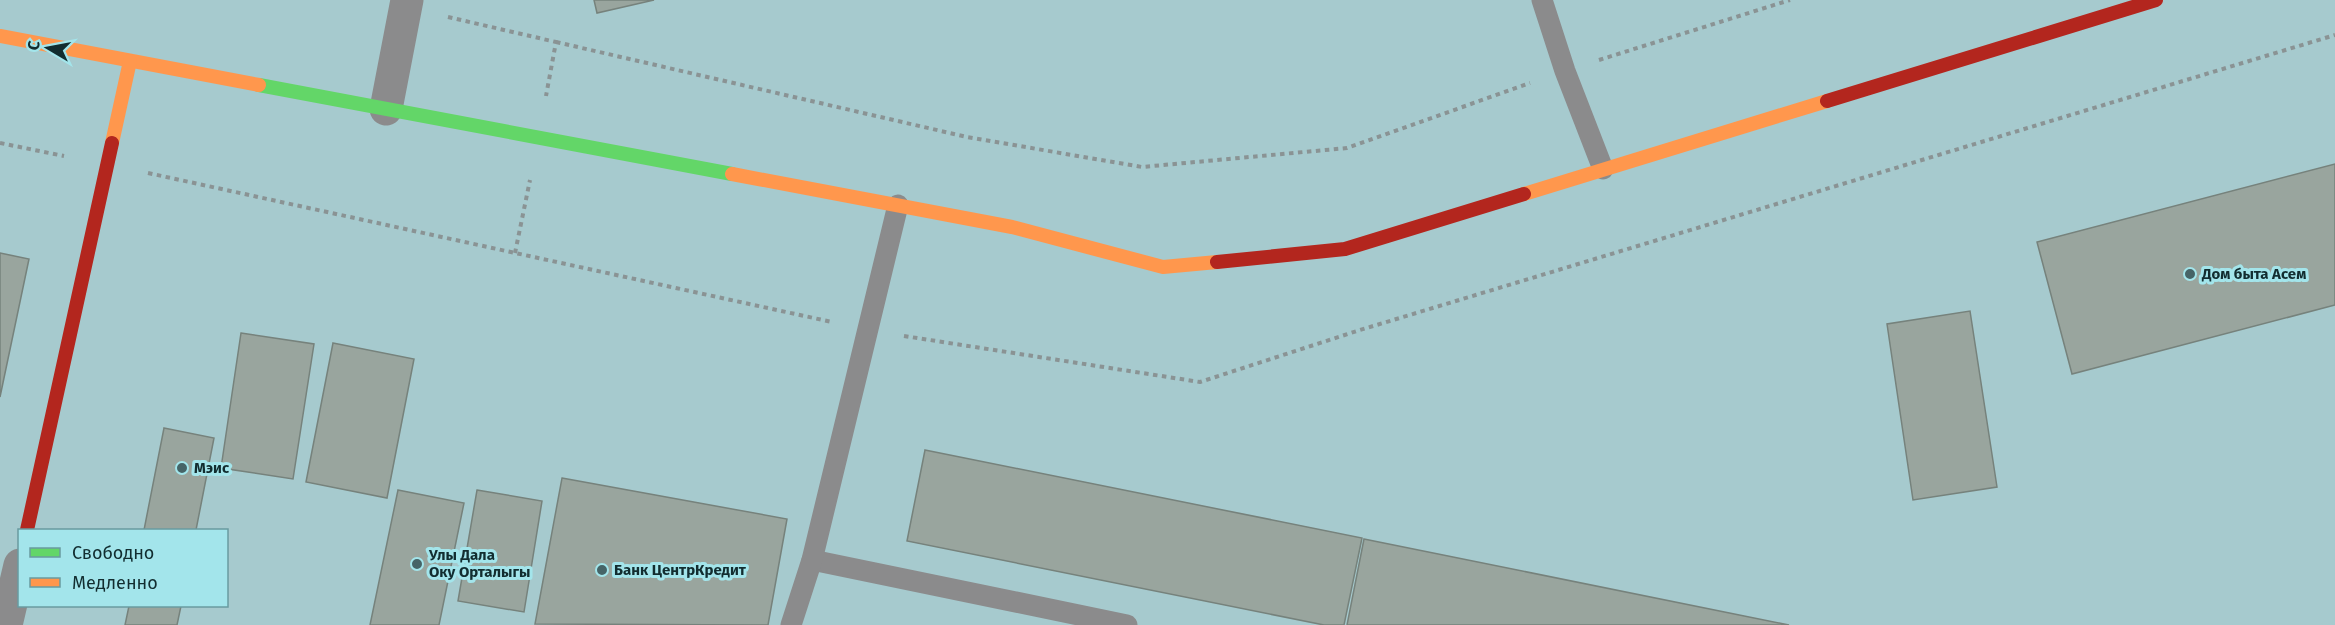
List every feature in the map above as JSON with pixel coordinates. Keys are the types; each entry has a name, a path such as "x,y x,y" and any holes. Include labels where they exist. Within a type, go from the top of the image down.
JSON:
{"street":[{"path":"386,109 406,0"},
{"path":"0,36 1012,226 1163,267 1345,249 2156,0"},
{"path":"27,529 130,61"},
{"path":"6,625 18,574"}],"lane":[{"path":"1542,0 1565,71 1603,170"},
{"path":"791,625 812,560 897,205"},
{"path":"812,560 1127,625"}],"path":[{"path":"556,42 967,137 1142,167 1347,148 1565,71 1791,0"},
{"path":"0,143 107,164"}],"building":[{"path":"594,0 654,0 597,13"},
{"name":"Дом быта Асем","path":"2335,164 2335,305 2072,374 2037,242"},
{"path":"0,253 29,259 0,397"},
{"path":"1970,311 1997,487 1913,500 1887,324"},
{"path":"241,333 314,344 293,479 221,468"},
{"path":"333,343 414,359 387,498 306,482"},
{"name":"Мэис","path":"164,428 214,438 196,529 144,529"},
{"path":"925,450 1362,538 1344,625 1324,625 907,541"},
{"path":"562,478 787,519 768,625 535,624"},
{"name":"Улы Дала Оку Орталыгы","path":"398,490 464,503 439,625 370,625"},
{"path":"477,490 542,501 524,612 458,601"},
{"path":"1364,539 1789,625 1347,625"},
{"path":"129,607 181,607 177,625 125,625"}],"traffic: fast":[{"path":"259,85 732,174"}],"traffic: slow":[{"path":"0,36 259,85"},
{"path":"112,143 130,61"},
{"path":"1524,194 1827,101"},
{"path":"732,174 1012,227 1163,267 1217,262"}],"traffic: jam":[{"path":"1827,101 2156,0"},
{"path":"27,529 112,143"},
{"path":"1217,262 1345,249 1524,194"}],"place":[{"name":"Дом быта Асем","path":"2190,274"},
{"name":"Мэис","path":"182,468"},
{"name":"Улы Дала Оку Орталыгы","path":"417,564"},
{"name":"Банк ЦентрКредит","path":"602,570"}]}
